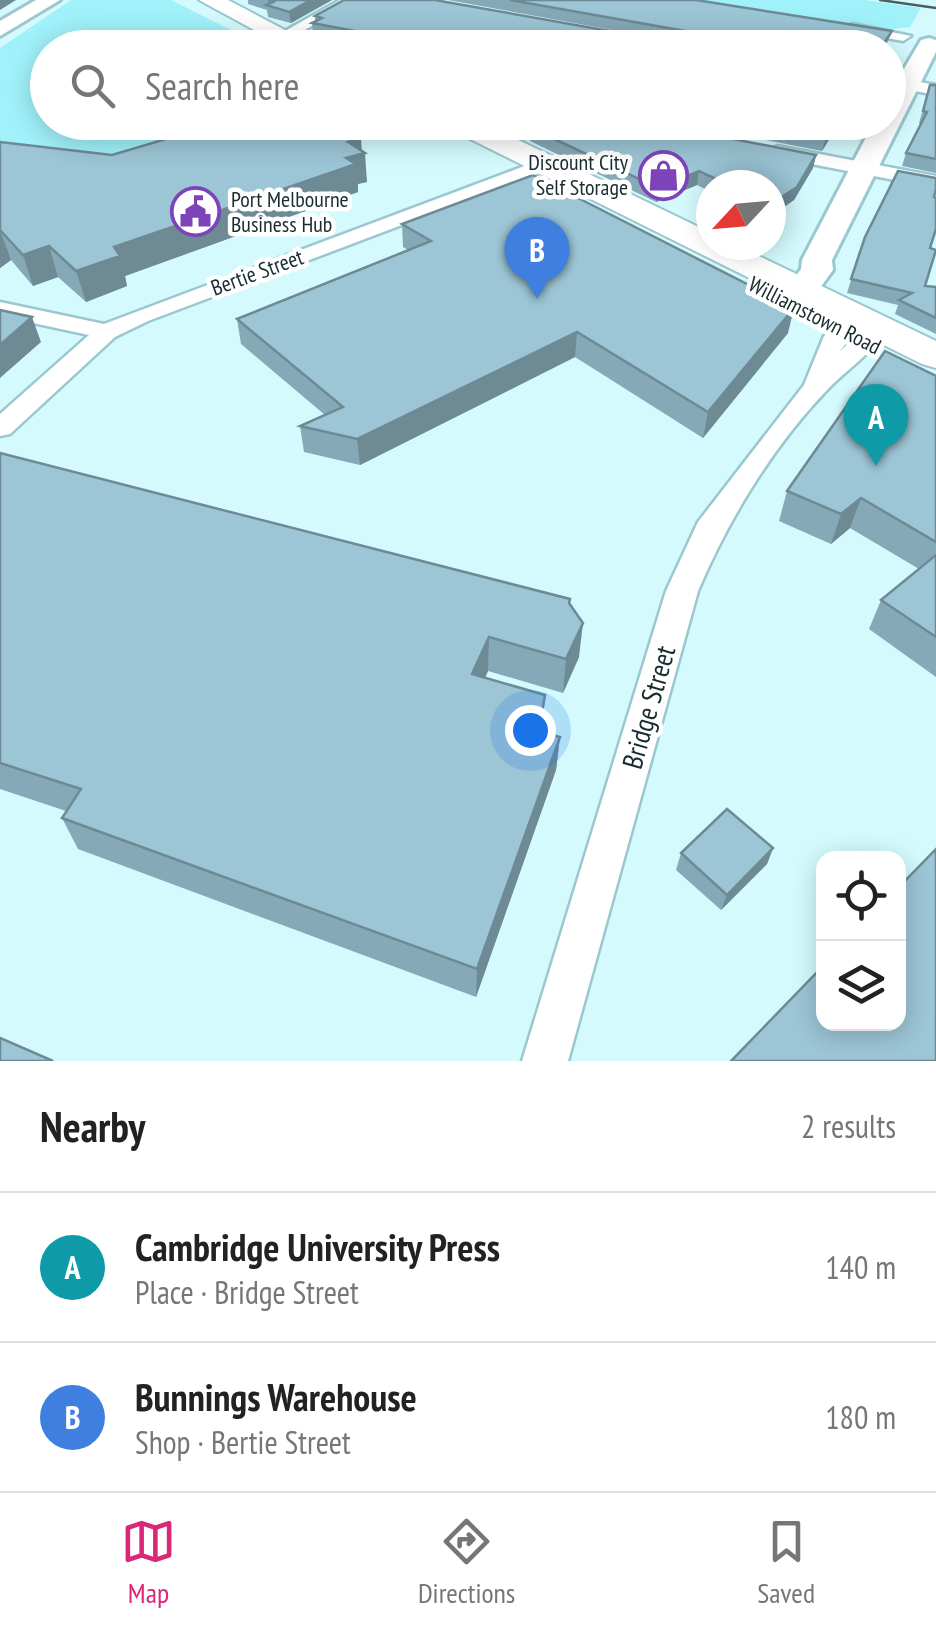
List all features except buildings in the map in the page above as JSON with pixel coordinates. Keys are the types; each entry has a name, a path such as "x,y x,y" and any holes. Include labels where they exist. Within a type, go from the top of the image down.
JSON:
{"main road":[{"path":"210,0 272,30"},
{"name":"Williamstown Road","path":"494,140 786,287 936,372"},
{"name":"Williamstown Road","path":"866,331 936,356"}],"street":[{"path":"0,30 50,0"},
{"path":"295,30 350,0"},
{"path":"835,26 866,30"},
{"path":"906,62 920,37"},
{"path":"906,86 936,90"},
{"path":"786,287 818,270 817,260 865,140"},
{"path":"856,167 874,140"},
{"path":"761,149 936,182"},
{"name":"Bertie Street","path":"0,428 107,332 140,316 543,165"},
{"path":"0,309 107,332"},
{"name":"Bridge Street","path":"545,1061 682,591 698,548 741,482 816,386 866,331"}],"shaded area":[{"path":"71,0 171,0 231,30 30,30 30,140 241,140 110,180 0,168 0,48"},
{"path":"685,0 864,0 921,8 910,27 885,30"}],"tram line":[{"path":"880,0 936,8"}],"place":[{"name":"Discount City Self Storage","path":"663,175"},
{"name":"Port Melbourne Business Hub","path":"196,212"},
{"name":"Bunnings Warehouse","path":"537,299"},
{"name":"Cambridge University Press","path":"876,466"}]}
